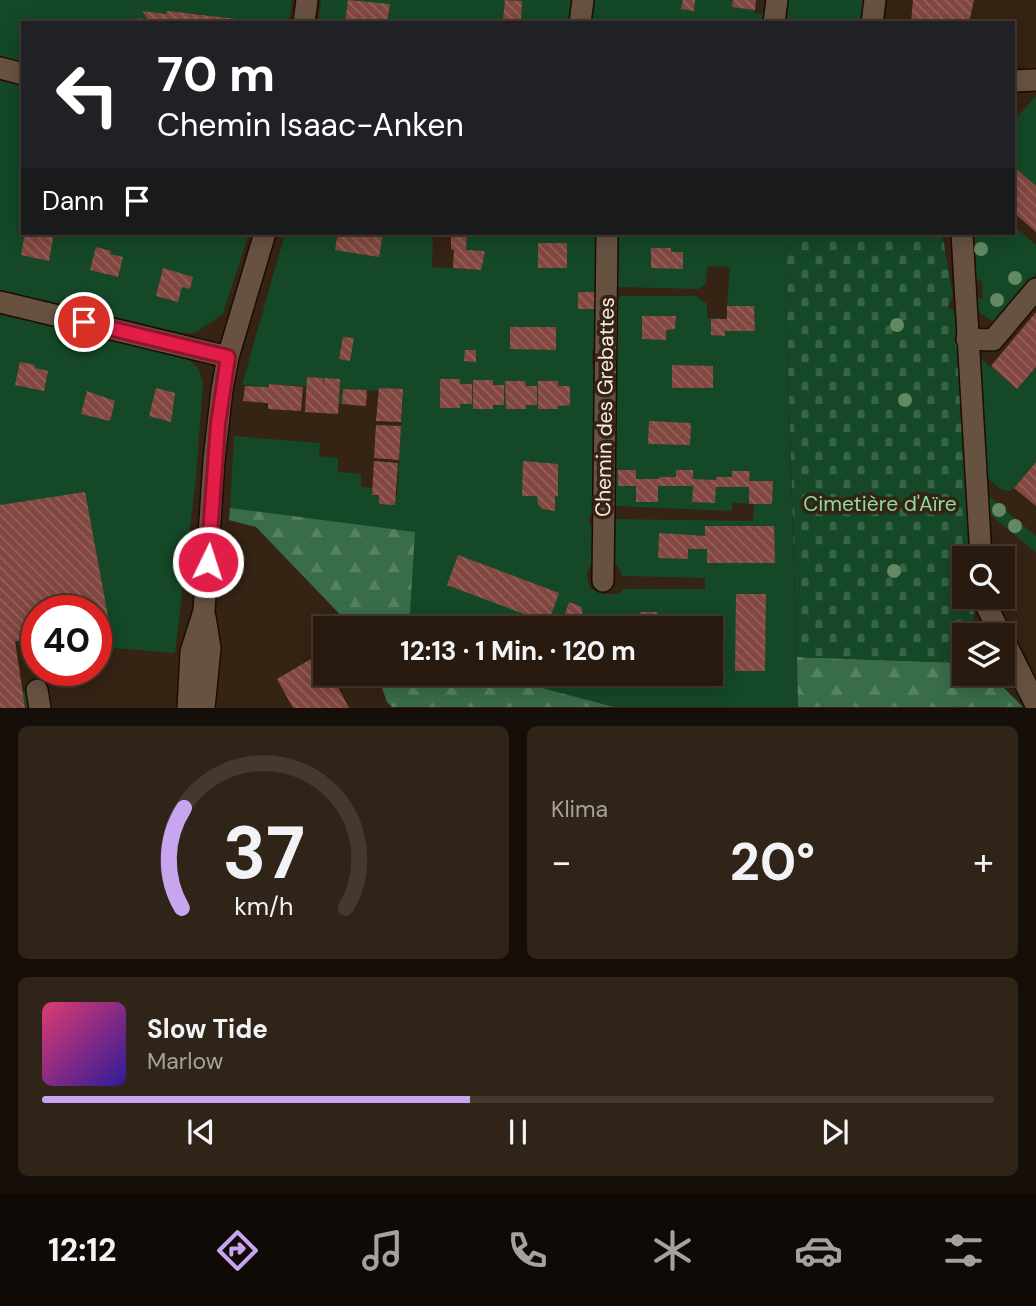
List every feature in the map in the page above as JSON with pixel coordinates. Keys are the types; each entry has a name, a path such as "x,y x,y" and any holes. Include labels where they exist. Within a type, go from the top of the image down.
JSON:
{"street":[{"path":"304,21 307,0"},
{"path":"580,21 583,0"},
{"path":"774,21 777,0"},
{"path":"872,21 874,0"},
{"path":"0,68 21,73"},
{"path":"1015,81 1036,80"},
{"path":"190,705 191,652 204,611 214,460 228,357 264,235"},
{"name":"Chemin des Grebattes","path":"603,582 607,235"},
{"path":"962,235 980,546"},
{"path":"967,339 993,340 1036,289"},
{"path":"0,302 228,357"},
{"path":"1015,663 1036,705"}],"green space":[{"path":"0,0 292,0 289,21 238,21 190,13 188,21 21,21 21,64 0,58"},
{"path":"321,0 579,0 577,21 318,21"},
{"path":"592,0 756,0 754,13 771,15 770,21 589,21"},
{"path":"785,0 861,0 864,3 862,21 782,21"},
{"path":"0,76 21,81 21,235 248,235 223,314 195,333 181,333 68,305 0,292"},
{"path":"1036,96 1036,186 1015,168 1015,119"},
{"path":"1015,227 1036,245 1036,274 995,322 975,307 973,299 983,298 982,281 973,280 970,235 1015,235"},
{"path":"284,235 433,235 432,267 480,270 485,252 466,250 467,235 600,235 598,350 592,350 593,368 597,369 596,512 589,516 590,526 595,528 595,561 589,568 587,577 591,589 603,594 619,594 623,589 705,589 705,578 622,576 613,562 613,519 753,521 754,504 732,503 732,511 613,506 616,301 621,296 696,296 707,304 707,318 726,319 730,267 707,266 706,284 699,289 617,287 618,235 784,235 798,707 614,707 534,686 723,686 723,616 410,616 414,532 230,508 234,436 320,443 319,456 338,458 338,472 361,474 361,487 372,488 372,495 397,496 403,389 343,389 342,404 338,404 339,389 270,384 269,387 242,385"},
{"name":"Cimetière d'Aïre","path":"784,235 942,235 953,296 948,307 958,313 971,546 952,546 952,609 974,609 974,623 952,623 952,663 797,657"},
{"path":"0,315 76,330 183,357 197,367 203,383 196,478 175,653 112,648 112,595 21,595 21,641 15,642 21,686 23,692 31,691 34,707 0,707"},
{"path":"979,357 1017,389 1036,367 1036,462 1014,488 1008,491 1000,489 984,475"},
{"path":"984,492 1036,536 1036,553 985,510"},
{"path":"230,508 415,532 410,616 341,616 256,527 229,520"},
{"path":"797,657 952,663 952,686 1002,686 1023,707 798,707"},
{"path":"381,686 534,686 614,707 392,707 387,702"}],"building":[{"path":"348,0 390,4 387,21 345,21"},
{"path":"505,0 522,1 521,21 503,19"},
{"path":"683,0 695,0 694,11 681,9"},
{"path":"733,0 756,0 755,10 732,7"},
{"path":"913,0 974,0 969,21 911,21"},
{"path":"142,11 166,14 167,11 238,21 136,21 138,18 148,20"},
{"path":"1015,168 1036,186 1036,232 1015,214"},
{"path":"25,235 54,235 49,261 21,255"},
{"path":"338,235 383,235 379,257 335,250"},
{"path":"451,235 467,235 466,250 485,251 481,270 453,268 454,250 451,249"},
{"path":"538,243 567,243 567,268 538,268"},
{"path":"96,247 123,257 118,277 90,270"},
{"path":"651,248 671,248 671,252 683,252 683,269 651,268"},
{"path":"163,268 193,277 190,289 182,287 178,302 156,296"},
{"path":"578,292 597,292 596,309 578,309"},
{"path":"727,306 754,306 755,331 725,331 725,336 711,335 711,319 727,319"},
{"path":"1036,312 1036,367 1017,389 991,366"},
{"path":"642,316 676,316 675,329 666,330 666,340 642,339"},
{"path":"510,327 556,327 556,350 510,349"},
{"path":"343,337 354,338 350,361 339,359"},
{"path":"465,350 476,350 476,362 464,361"},
{"path":"20,362 48,371 44,391 15,385"},
{"path":"672,365 713,366 713,388 672,388"},
{"path":"307,377 323,378 323,388 324,378 340,379 338,414 305,412"},
{"path":"440,379 460,379 460,384 472,384 472,404 460,404 460,408 440,408"},
{"path":"473,380 493,380 493,385 504,385 504,405 493,405 493,409 473,409"},
{"path":"505,381 525,381 526,386 537,386 537,405 526,405 526,409 506,409"},
{"path":"538,381 558,381 558,386 570,386 570,405 558,406 558,409 538,409"},
{"path":"269,384 303,387 301,411 268,409 268,403 243,401 245,386 269,387"},
{"path":"156,388 175,393 171,422 149,416"},
{"path":"379,388 403,389 401,422 376,421"},
{"path":"343,389 367,390 366,406 342,404"},
{"path":"87,391 115,401 110,421 81,414"},
{"path":"649,421 691,423 690,445 648,444"},
{"path":"376,425 401,426 399,460 374,458"},
{"path":"374,461 398,463 395,505 379,504 379,495 372,495"},
{"path":"523,461 558,464 555,511 542,509 537,496 522,496"},
{"path":"1036,462 1036,506 1014,488"},
{"path":"618,470 636,470 636,479 659,479 676,477 676,470 693,470 693,479 716,480 716,477 732,477 732,471 750,471 749,481 773,481 772,504 749,504 749,487 716,487 715,503 692,502 693,486 658,486 658,502 636,502 636,486 618,486"},
{"path":"85,492 104,595 21,595 21,640 15,641 25,708 0,708 0,505"},
{"path":"705,526 774,526 775,563 707,563 707,549 688,549 688,559 658,558 659,533 705,536"},
{"path":"458,555 559,593 551,616 529,616 447,585"},
{"path":"736,594 766,594 765,671 735,671"},
{"path":"569,602 582,607 582,616 564,616"},
{"path":"640,612 657,612 658,616 639,616"},
{"path":"313,658 313,686 337,686 349,708 293,708 277,679"}],"route":[{"path":"84,322 228,357 214,460 208,562"}]}
